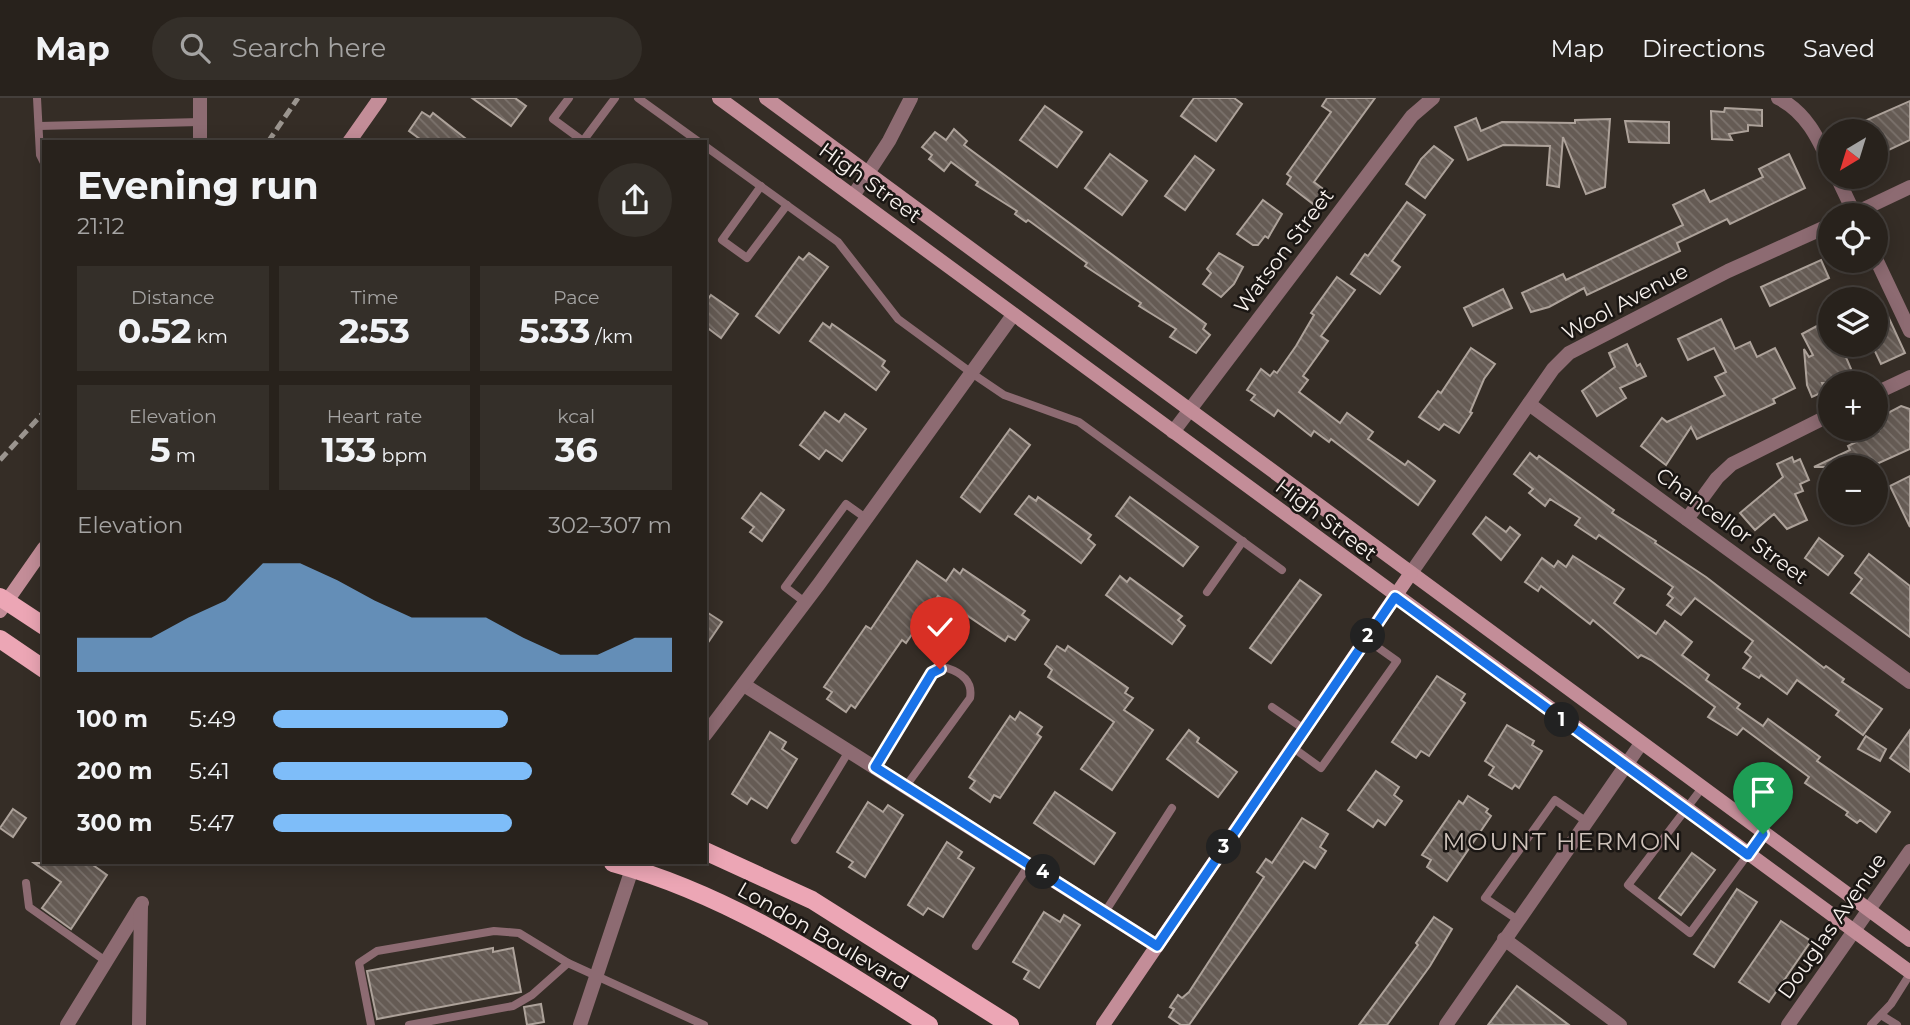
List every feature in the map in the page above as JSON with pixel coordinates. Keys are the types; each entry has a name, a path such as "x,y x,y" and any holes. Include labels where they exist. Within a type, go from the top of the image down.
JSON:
{"main road":[{"path":"350,140 380,98"},
{"name":"High Street","path":"719,98 1910,973"},
{"name":"High Street","path":"766,98 1191,409 1640,745 1910,940"},
{"path":"0,611 42,551"},
{"path":"1103,1025 1411,573"},
{"path":"0,597 42,625"},
{"path":"0,639 42,667"},
{"name":"London Boulevard","path":"707,852 812,900 1010,1025"},
{"name":"London Boulevard","path":"634,865 749,915 929,1025"}],"street":[{"path":"200,98 201,140"},
{"path":"853,196 889,141 911,98"},
{"name":"Watson Street","path":"1173,432 1412,116 1433,98"},
{"path":"1778,98 1801,114 1818,138"},
{"path":"1877,203 1910,187"},
{"name":"Wool Avenue","path":"1411,573 1553,369 1583,343 1728,271 1818,230"},
{"path":"1883,273 1910,331"},
{"path":"707,732 806,603 1013,315"},
{"path":"1888,387 1910,377"},
{"name":"Chancellor Street","path":"1529,404 1910,682"},
{"path":"1687,519 1717,478 1732,464 1818,421"},
{"path":"744,685 1030,863 1157,946"},
{"path":"1446,1025 1640,745"},
{"name":"Douglas Avenue","path":"1788,1025 1910,851"},
{"path":"580,1025 634,865"},
{"path":"67,1025 142,904 139,1025"},
{"path":"1504,939 1620,1025"}],"lane":[{"path":"37,98 42,159"},
{"path":"569,98 553,119 582,140"},
{"path":"584,140 615,98"},
{"path":"638,98 696,140"},
{"path":"39,126 200,122"},
{"path":"707,147 838,242 898,318 973,374 1004,395 1079,422 1282,570"},
{"path":"761,187 722,240 747,258 787,205"},
{"path":"806,603 785,587 846,503 867,519"},
{"path":"1207,592 1243,541"},
{"path":"1292,747 1321,768 1397,661 1366,639"},
{"path":"875,767 932,673 947,668 964,676 970,684 970,698 906,786"},
{"path":"1272,707 1304,729"},
{"path":"795,840 849,751"},
{"path":"1702,788 1628,885 1690,933 1763,834"},
{"path":"1518,920 1485,898 1555,800 1587,822"},
{"path":"1105,912 1171,808"},
{"path":"976,946 1030,863"},
{"path":"26,883 29,906 107,962"},
{"path":"371,1025 359,962 377,951 494,931 519,933 568,963 704,1025"},
{"path":"409,1025 513,1006 532,995 568,963"},
{"path":"1871,1025 1910,973"},
{"path":"1881,1015 1896,1025"}],"building":[{"path":"472,98 515,98 526,106 511,126"},
{"path":"1194,98 1234,98 1242,104 1216,141 1181,116"},
{"path":"1327,98 1375,98 1314,182 1327,192 1317,207 1287,184 1291,177 1287,174 1331,112 1322,106"},
{"path":"1910,101 1910,140 1888,150 1888,119 1869,119"},
{"path":"1045,106 1082,132 1057,167 1020,140"},
{"path":"1725,108 1762,110 1762,126 1748,125 1748,131 1729,134 1732,140 1712,139 1711,111 1724,112"},
{"path":"422,112 430,117 433,113 467,140 421,140 409,131"},
{"path":"1476,118 1481,131 1502,122 1575,123 1575,120 1610,119 1605,187 1586,194 1563,137 1559,187 1547,185 1550,146 1503,145 1468,160 1455,127"},
{"path":"1625,121 1669,122 1669,143 1629,142"},
{"path":"954,129 967,141 964,145 1206,324 1203,329 1210,335 1196,353 1170,337 1176,329 1139,306 1141,303 1085,266 1087,263 1028,220 1026,222 1015,214 1017,211 976,185 978,182 951,162 944,171 929,159 932,155 922,147 935,132 946,140"},
{"path":"1434,146 1453,160 1425,198 1406,184 1421,159"},
{"path":"1110,154 1147,181 1122,215 1085,188"},
{"path":"1789,154 1805,188 1730,224 1727,219 1677,243 1680,251 1587,295 1584,288 1549,307 1531,312 1522,293 1563,274 1566,280 1683,225 1673,205 1704,190 1710,202 1763,177 1759,169"},
{"path":"1195,156 1214,170 1185,210 1165,196"},
{"path":"1263,200 1282,214 1268,238 1265,236 1258,245 1253,245 1237,234"},
{"path":"1407,202 1425,215 1392,261 1400,267 1380,294 1351,274 1365,254 1368,256"},
{"path":"809,253 828,267 779,333 756,316 799,257 803,260"},
{"path":"1219,253 1243,267 1234,284 1221,297 1203,284 1211,273 1207,269"},
{"path":"1818,261 1818,273 1827,273 1829,278 1770,306 1761,287"},
{"path":"1337,277 1355,290 1321,336 1328,341 1303,376 1308,380 1299,392 1340,423 1347,413 1373,432 1368,439 1405,465 1408,461 1435,481 1418,505 1331,439 1329,442 1314,431 1311,436 1278,410 1274,416 1251,400 1255,395 1247,390 1261,369 1270,376 1274,371 1277,373 1314,315 1311,313"},
{"path":"1503,289 1512,308 1473,326 1464,308"},
{"path":"711,295 738,314 721,338 707,328 707,300"},
{"path":"1888,316 1905,353 1881,364 1878,357 1888,357"},
{"path":"1721,319 1735,349 1750,342 1757,357 1775,348 1795,388 1773,399 1775,403 1697,439 1691,427 1666,465 1641,446 1662,418 1667,422 1725,395 1715,377 1726,372 1714,348 1688,360 1678,339"},
{"path":"823,323 830,328 832,324 885,361 882,366 889,372 876,390 810,341"},
{"path":"1818,325 1818,357 1846,357 1852,371 1818,371 1818,394 1812,397 1807,385 1804,349 1809,357 1813,355 1802,334"},
{"path":"1627,344 1637,366 1640,364 1646,376 1620,388 1626,398 1597,416 1582,391 1615,367 1609,353"},
{"path":"1471,348 1495,364 1484,379 1470,412 1472,413 1459,433 1444,424 1439,430 1419,417 1438,391 1441,393"},
{"path":"1901,406 1910,409 1910,449 1888,459 1888,455 1839,455 1850,450 1848,446 1858,441 1888,441 1888,413"},
{"path":"825,412 839,422 845,414 866,429 842,461 826,450 819,459 800,445"},
{"path":"1010,429 1030,445 980,512 961,497"},
{"path":"1530,453 1537,459 1539,456 1614,510 1612,513 1706,577 1824,668 1826,666 1844,679 1842,682 1882,709 1863,735 1836,715 1839,711 1797,680 1787,694 1761,675 1759,678 1743,668 1751,657 1745,652 1753,641 1695,598 1681,615 1667,605 1673,598 1668,594 1673,587 1599,535 1596,539 1575,525 1580,518 1550,499 1545,506 1529,493 1533,489 1514,474"},
{"path":"1792,457 1794,462 1800,459 1809,480 1800,484 1803,491 1795,494 1807,520 1787,529 1774,514 1755,530 1740,513 1783,477 1777,464"},
{"path":"1910,476 1910,527 1890,486"},
{"path":"761,493 784,510 762,541 750,532 754,527 742,518"},
{"path":"1029,496 1036,501 1038,497 1091,535 1088,539 1095,545 1081,563 1015,514"},
{"path":"1130,497 1198,547 1183,566 1116,516"},
{"path":"1486,517 1506,532 1510,527 1520,535 1501,560 1473,534"},
{"path":"1819,538 1843,556 1828,575 1805,558"},
{"path":"1869,554 1910,586 1910,637 1851,593 1862,579 1855,573"},
{"path":"1573,556 1624,589 1614,603 1656,634 1665,621 1692,642 1682,655 1709,675 1706,680 1740,704 1737,708 1763,726 1768,719 1820,757 1817,761 1890,812 1876,832 1860,820 1857,823 1846,815 1848,812 1805,783 1809,777 1743,728 1737,735 1708,717 1715,707 1651,660 1641,655 1638,658 1593,620 1590,624 1541,586 1538,591 1525,582 1542,558 1554,567 1558,561 1566,567"},
{"path":"917,561 946,581 954,569 960,574 963,569 1025,611 1022,615 1029,620 1015,640 1008,636 1005,641 938,596 906,643 902,640 855,708 851,705 846,712 827,699 832,692 824,687 866,626 871,629"},
{"path":"1120,576 1127,582 1130,578 1182,616 1178,620 1185,626 1172,644 1106,595"},
{"path":"1300,580 1321,595 1271,663 1250,648"},
{"path":"707,612 722,622 707,644"},
{"path":"1057,646 1065,651 1068,646 1128,688 1125,693 1133,698 1124,710 1153,730 1112,790 1081,769 1114,722 1048,677 1052,670 1045,664"},
{"path":"1437,676 1465,694 1461,700 1465,703 1429,756 1421,751 1416,758 1392,742"},
{"path":"1020,712 1042,727 1037,734 1041,737 1000,798 994,795 990,802 970,788 975,781 969,777 1010,716 1015,720"},
{"path":"1507,725 1534,741 1532,745 1542,751 1519,788 1515,785 1512,789 1489,775 1494,767 1485,761"},
{"path":"1189,730 1199,738 1197,742 1237,772 1218,797 1167,759"},
{"path":"1910,730 1910,772 1890,758"},
{"path":"770,732 786,742 782,749 797,759 767,808 751,798 747,804 732,794"},
{"path":"1866,736 1886,749 1880,761 1858,749"},
{"path":"1376,771 1399,787 1394,795 1402,801 1385,825 1378,820 1373,827 1348,810"},
{"path":"1055,792 1115,833 1094,864 1034,823"},
{"path":"1468,796 1488,809 1486,812 1491,816 1447,881 1427,867 1431,860 1422,855 1459,801 1463,804"},
{"path":"868,802 883,812 888,805 903,815 865,877 849,867 853,862 837,852"},
{"path":"13,809 26,818 13,837 0,828"},
{"path":"1302,818 1328,834 1320,847 1326,851 1315,868 1304,861 1189,1025 1181,1025 1169,1017 1174,1009 1170,1007 1178,995 1182,998 1189,992 1264,877 1257,872 1266,859 1272,863"},
{"path":"947,842 962,852 958,858 974,868 943,917 928,908 923,915 908,905"},
{"path":"1692,853 1715,870 1681,915 1659,898"},
{"path":"34,863 91,864 107,875 71,929 42,908 61,882"},
{"path":"1737,889 1757,902 1714,967 1694,954"},
{"path":"1044,912 1060,922 1064,915 1080,925 1039,988 1024,979 1029,971 1013,962"},
{"path":"1434,917 1452,929 1430,966 1387,1025 1359,1025 1418,945 1416,943"},
{"path":"1781,921 1811,941 1769,1002 1739,982"},
{"path":"493,948 493,952 513,948 521,992 377,1019 367,971"},
{"path":"1517,986 1569,1025 1488,1025"},
{"path":"541,1004 544,1022 527,1025 524,1007"}],"railway":[{"path":"269,140 298,98"},
{"path":"0,460 42,414"}],"district":[{"name":"MOUNT HERMON","path":"1563,842"}],"route":[{"path":"940,669 932,673 875,767 1157,946 1395,597 1748,855 1763,834"}]}
